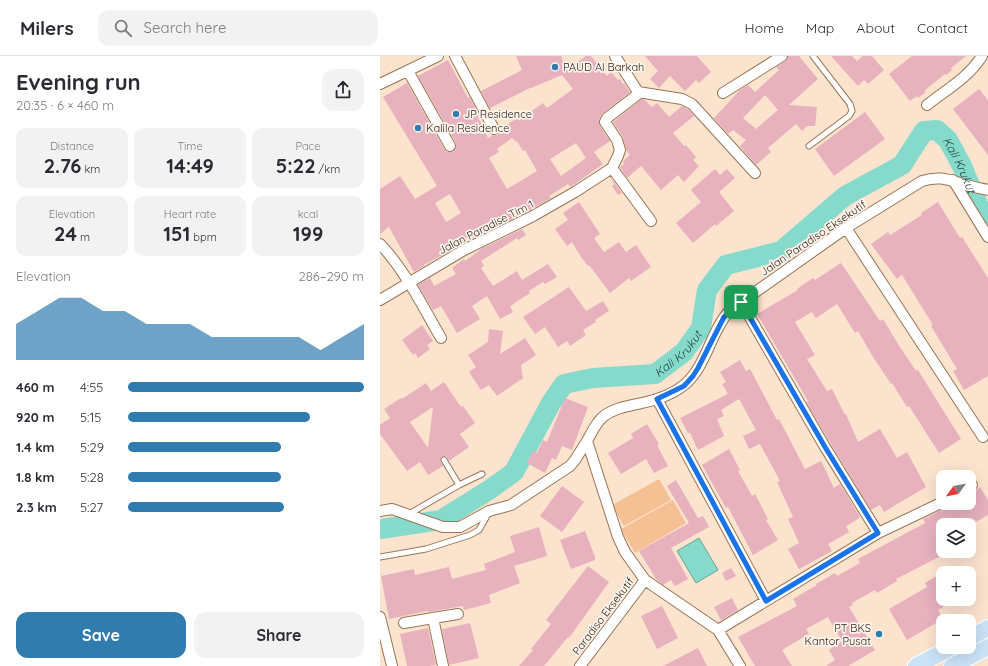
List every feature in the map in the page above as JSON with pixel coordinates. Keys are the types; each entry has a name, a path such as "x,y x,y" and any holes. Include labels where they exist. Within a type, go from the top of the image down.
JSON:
{"main road":[{"path":"976,634 988,628"},
{"path":"952,666 988,647"},
{"path":"916,666 939,654"}],"street":[{"path":"380,84 438,56"},
{"path":"455,56 494,129"},
{"path":"615,56 638,92 682,99 692,104 755,173"},
{"path":"722,93 782,56"},
{"path":"927,105 975,67 982,56"},
{"path":"408,71 450,146"},
{"path":"638,92 637,95 607,118 605,122 617,140 620,150 612,168 651,221"},
{"name":"Jalan Paradise Tim 1","path":"380,300 464,250 526,220 575,192 612,168"},
{"name":"Jalan Paradiso Eksekutif","path":"380,510 392,509 443,527 460,528 489,511 511,505 570,466 576,460 598,422 604,416 624,407 657,399 684,386 698,368 724,317 741,302 846,228 922,181 933,177 953,180 964,185 988,190"},
{"path":"953,180 988,237"},
{"path":"846,228 984,437"},
{"path":"380,244 388,252 408,282 441,338"},
{"path":"741,302 825,447 878,533"},
{"path":"657,399 766,601"},
{"path":"587,441 618,537 625,552 645,580 718,630 740,666"},
{"path":"718,630 878,533 936,505"},
{"name":"Paradiso Eksekutif","path":"580,666 645,580"},
{"path":"404,623 458,614"},
{"path":"380,617 392,666"},
{"path":"433,618 443,666"}],"lane":[{"path":"809,146 849,116 852,111 850,104 813,56"},
{"path":"444,460 459,485"},
{"path":"412,516 459,485 482,474"},
{"path":"380,557 426,549 470,535 479,530 489,511"}],"shaded area":[{"path":"659,479 671,500 624,526 612,505"},
{"path":"673,500 686,523 635,553 621,529"}],"water":[{"path":"699,538 718,570 696,583 677,551"}],"building":[{"path":"516,56 561,56 566,70 586,56 591,56 607,76 611,72 618,80 620,79 623,84 624,83 630,92 603,113 599,119 600,126 610,141 594,152 603,164 572,186 570,187 568,184 549,196 551,198 530,210 490,230 489,228 471,238 470,236 454,246 455,248 414,272 389,227 380,234 380,189 400,176 415,199 437,186 383,97 407,83 444,149 447,152 453,152 456,149 456,143 418,76 448,60 468,98 470,97 488,138 493,135 497,135 500,130 524,113 526,115 543,103 547,108 573,89 562,75 530,88 490,108 481,91 522,70","holes":["512,138 516,142 517,141 523,151 525,150 537,171 507,189 489,158 499,152 497,149","576,143 586,158 561,176 550,159","450,194 461,213 446,222 435,203"]},
{"path":"645,56 697,56 711,72 699,83 696,80 685,91 670,76 659,88 650,79 658,71"},
{"path":"788,56 799,56 818,79 789,105 817,107 815,126 807,126 802,131 796,124 768,148 771,152 756,165 740,146 746,140 733,130 728,134 714,118 740,90 748,85 755,92 779,70 776,67 786,61","holes":["765,95 778,110 756,129 743,118"]},
{"path":"831,56 852,56 857,61 863,56 872,56 884,70 868,84 864,80 858,86"},
{"path":"912,56 966,56 951,68 952,70 946,75 945,74 924,91 926,92 918,98 917,96 910,101 889,74"},
{"path":"979,89 988,100 988,155 953,109"},
{"path":"642,99 652,107 657,103 669,117 682,106 688,109 694,116 673,133 696,157 693,160 699,166 684,182 678,175 661,190 641,166 627,178 620,167 624,164 623,161 630,155 626,150 623,137 613,122"},
{"path":"865,112 885,139 834,176 815,149"},
{"path":"715,169 720,175 727,169 735,178 719,192 734,211 716,226 715,224 693,243 676,223 701,202 691,190"},
{"path":"610,177 622,193 618,195 612,186 614,184"},
{"path":"579,202 600,234 594,238 604,252 619,242 626,252 636,245 651,267 631,281 629,278 610,293 589,265 588,266 581,257 572,242 567,246 555,229 568,220 563,213"},
{"path":"938,202 960,238 962,237 988,278 988,376 964,390 953,371 957,369 931,326 933,325 902,275 897,279 871,244 888,232 890,235 922,215 921,213"},
{"path":"522,229 526,235 518,240 517,238 481,261 484,266 481,268 493,286 517,271 522,280 548,264 557,277 545,284 543,282 529,291 530,293 510,306 513,312 500,319 487,296 472,306 480,319 457,333 441,306 433,310 418,285 430,278 434,286 456,274 452,268 464,259 465,261 479,250"},
{"path":"841,263 880,321 883,319 916,371 918,370 961,439 939,453 909,406 907,407 873,357 858,331 855,333 837,304 816,318 812,312 795,322 815,355 807,359 827,391 832,389 845,415 846,414 858,442 880,429 897,458 907,452 926,487 884,512 880,505 871,510 806,402 808,401 757,314 798,290 797,289 813,278 815,280"},
{"path":"569,287 586,311 603,301 609,311 595,320 596,322 583,330 586,335 570,346 567,341 558,347 545,327 535,334 523,317"},
{"path":"422,325 433,341 427,345 430,349 418,358 415,353 413,355 402,340"},
{"path":"489,329 503,331 500,354 525,338 536,355 521,365 523,379 497,396 489,385 481,390 469,372 476,367 468,355 488,342"},
{"path":"740,360 746,371 750,369 777,420 779,419 805,469 821,461 834,488 840,484 860,517 846,526 849,532 828,544 832,551 799,569 788,549 799,543 788,519 793,517 777,482 780,481 760,444 749,449 743,436 756,430 739,399 721,410 724,416 717,419 724,436 698,450 690,433 688,433 680,418 728,394 722,384 726,382 720,372"},
{"path":"444,382 461,407 463,406 475,423 460,434 469,447 449,461 446,456 442,457 440,460 443,466 428,475 420,462 407,471 380,434 380,425 390,418 384,409 426,383 431,391","holes":["433,407 428,448 410,422"]},
{"path":"565,398 588,407 572,450 562,446 556,460 552,458 545,473 527,463 533,451 537,453 543,440 547,442"},
{"path":"647,424 659,444 657,445 668,466 654,473 646,459 621,474 608,453 633,438 631,434"},
{"path":"729,449 740,470 738,471 752,496 755,494 768,519 766,520 778,540 753,555 728,507 726,508 702,465"},
{"path":"676,480 698,518 703,516 709,527 671,548 688,579 675,586 671,580 663,585 656,579 639,551 689,523 667,486"},
{"path":"562,486 584,502 562,532 540,516"},
{"path":"980,487 988,500 988,515 976,522 976,518 936,518 937,558 896,579 897,581 877,593 875,590 852,603 853,605 849,607 875,650 848,666 826,666 835,660 829,650 842,641 828,617 806,629 809,634 782,650 792,666 755,666 738,637 797,606 793,599 835,573 837,576 860,563 858,559 925,523 923,519 942,510 976,510 976,490"},
{"path":"539,527 547,556 514,566 520,583 489,595 491,603 464,610 463,606 389,619 381,576 414,569 415,575 449,567 452,579 486,570 484,564 515,552 510,536"},
{"path":"585,531 595,560 571,569 560,540"},
{"path":"588,566 609,582 569,638 568,637 544,666 519,666 533,650 531,649 551,624 546,620"},
{"path":"731,568 736,576 726,581 722,573"},
{"path":"936,576 936,606 945,606 938,610 940,614 936,614 936,623 907,640 889,609 927,587 925,583"},
{"path":"732,598 738,610 721,620 714,607"},
{"path":"662,606 678,638 657,649 641,616"},
{"path":"470,623 479,658 449,665 442,629"},
{"path":"428,628 436,665 407,666 400,634"},
{"path":"698,648 707,666 663,666"}],"waterway":[{"name":"Kali Krukut","path":"380,529 441,520 489,490 514,472 551,403 564,384 593,378 655,374 684,352 701,328 707,290 726,265 781,251 845,196 902,165 924,131 937,130 948,140 962,166 982,214 988,213"}],"place":[{"name":"PAUD Al Barkah","path":"555,67"},
{"name":"JP Residence","path":"456,114"},
{"name":"Kalila Residence","path":"418,128"},
{"name":"PT BKS Kantor Pusat","path":"879,634"}],"route":[{"path":"741,302 825,447 878,533 766,601 657,399 684,386 693,376 724,317 730,310 741,302"}]}
